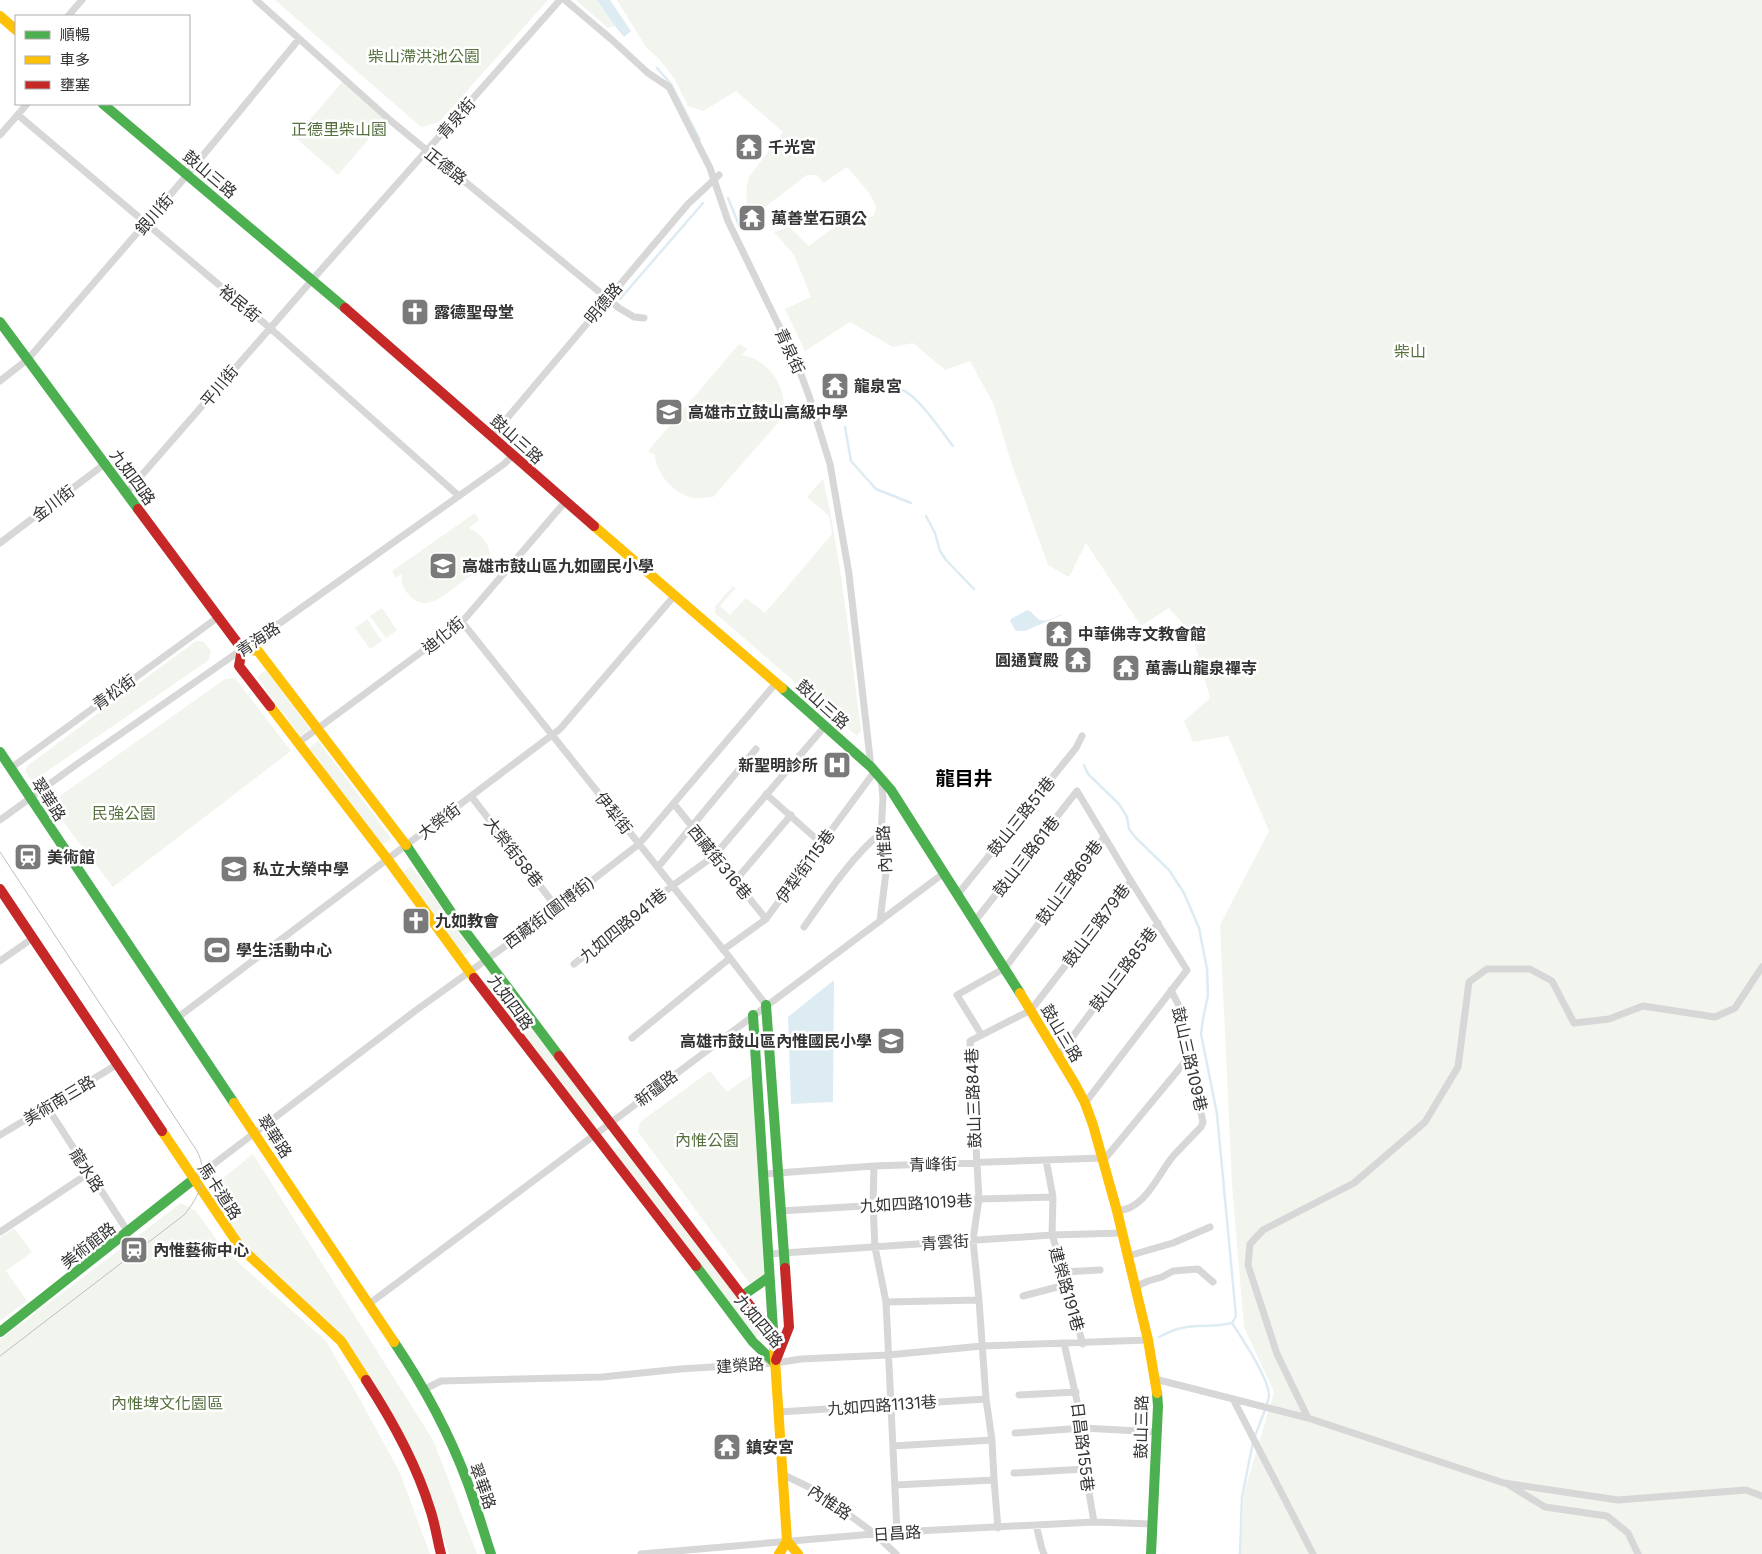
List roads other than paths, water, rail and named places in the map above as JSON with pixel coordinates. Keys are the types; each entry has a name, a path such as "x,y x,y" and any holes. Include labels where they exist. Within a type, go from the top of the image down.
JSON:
{"street":[{"path":"69,15 82,0"},
{"name":"正德路","path":"256,0 427,152 484,196 619,308 634,317 644,318"},
{"name":"青泉街","path":"312,280 560,0"},
{"name":"青泉街","path":"565,0 611,38 648,73 667,84 717,178 728,221 796,361 830,464 849,574 876,772"},
{"path":"0,16 15,29"},
{"name":"銀川街","path":"0,381 28,359 187,174 299,39"},
{"path":"0,135 26,105"},
{"name":"鼓山三路","path":"104,105 312,280 565,502 825,726 876,772 905,811 1005,968 1085,1104 1117,1211 1148,1340 1155,1378 1158,1406 1151,1554"},
{"name":"裕民街","path":"18,115 270,328 459,496"},
{"name":"明德路","path":"492,436 688,204 717,178"},
{"name":"平川街","path":"126,492 312,280"},
{"name":"九如四路","path":"0,322 106,463 217,618 242,649 258,651 318,728 407,846 485,960 773,1334"},
{"name":"青海路","path":"0,820 504,464 513,455"},
{"name":"金川街","path":"0,543 106,463"},
{"name":"迪化街","path":"298,743 462,622 565,502"},
{"name":"大榮街","path":"177,1018 560,730 675,595"},
{"name":"青松街","path":"11,768 217,618"},
{"name":"伊犁街","path":"462,622 766,1005"},
{"name":"九如四路","path":"242,649 239,666 388,860 505,1020 753,1342 775,1363"},
{"name":"西藏街(圖博街)","path":"194,1179 469,971 557,908 639,844 776,683"},
{"name":"九如四路941巷","path":"574,964 672,886 714,856 825,726"},
{"name":"鼓山三路51巷","path":"958,894 1076,748 1082,736"},
{"path":"658,867 756,749"},
{"name":"翠華路","path":"0,752 400,1351 446,1433 467,1481 491,1554"},
{"name":"內惟路","path":"876,772 883,798 881,833 886,872 880,921"},
{"name":"伊犁街115巷","path":"723,950 766,919 876,772"},
{"name":"鼓山三路69巷","path":"1005,968 1104,837 1077,792"},
{"name":"鼓山三路61巷","path":"975,921 1077,792"},
{"path":"766,794 822,844"},
{"name":"大榮街58巷","path":"471,796 557,908"},
{"name":"西藏街316巷","path":"674,804 766,919"},
{"path":"735,882 791,815"},
{"path":"804,927 827,894 870,842 881,833"},
{"name":"鼓山三路79巷","path":"1030,1010 1131,881 1104,837"},
{"name":"新疆路","path":"369,1304 944,873"},
{"name":"鼓山三路85巷","path":"1058,1056 1158,923 1131,881"},
{"name":"馬卡道路","path":"0,889 240,1247 323,1323 344,1346 357,1365 380,1401 416,1471 430,1508 441,1554"},
{"path":"1085,1104 1187,970 1158,923"},
{"path":"0,961 33,938"},
{"path":"632,1038 730,958"},
{"path":"981,1034 957,995 1005,968"},
{"path":"1308,1418 1277,1354 1248,1265 1250,1244 1264,1230 1354,1183 1425,1122 1458,1067 1469,982 1487,969 1530,969 1552,981 1574,1023 1609,1018 1643,1006 1715,1018 1735,1008 1762,968"},
{"name":"鼓山三路109巷","path":"1117,1211 1130,1208 1144,1197 1173,1156 1201,1127 1203,1122 1203,1114 1181,1023 1181,1010 1171,990"},
{"name":"九如四路","path":"766,1005 789,1327 775,1363"},
{"name":"鼓山三路84巷","path":"976,1162 970,1041 1030,1010"},
{"name":"九如四路","path":"753,1015 787,1541"},
{"path":"1102,1159 1189,1057"},
{"name":"美術南三路","path":"0,1135 118,1064"},
{"name":"龍水路","path":"47,1107 128,1232"},
{"name":"青峰街","path":"764,1174 874,1166 1102,1159"},
{"name":"建榮路191巷","path":"1046,1160 1053,1197 1052,1235 1083,1344"},
{"path":"976,1162 979,1199 973,1240 986,1399 992,1440 998,1528"},
{"path":"874,1166 875,1247 886,1302 897,1532"},
{"path":"0,1232 89,1174"},
{"name":"美術館路","path":"0,1332 194,1179"},
{"name":"九如四路1019巷","path":"780,1211 979,1199 1053,1197"},
{"path":"1128,1256 1173,1243 1210,1227"},
{"name":"青雲街","path":"768,1254 1052,1235 1122,1233"},
{"path":"1135,1287 1174,1271 1198,1269 1213,1282"},
{"path":"1064,1272 1100,1270"},
{"name":"九如四路","path":"742,1296 769,1277"},
{"path":"1023,1296 1065,1285"},
{"path":"886,1302 979,1300"},
{"name":"建榮路","path":"423,1390 441,1381 602,1377 680,1369 775,1363 801,1359 888,1355 982,1346 1083,1344 1148,1340"},
{"name":"日昌路155巷","path":"1064,1343 1083,1428 1085,1469 1094,1522"},
{"path":"1155,1378 1308,1418 1504,1483 1618,1500 1746,1490 1762,1496"},
{"path":"1019,1395 1076,1392"},
{"name":"九如四路1131巷","path":"779,1412 986,1399"},
{"path":"1233,1399 1313,1554"},
{"path":"1015,1433 1083,1428 1157,1432"},
{"path":"893,1446 992,1440"},
{"path":"1014,1473 1085,1469"},
{"name":"內惟路","path":"784,1475 818,1491 875,1534 896,1554"},
{"path":"895,1486 994,1480"},
{"path":"1504,1483 1545,1507 1607,1516 1628,1532 1638,1554"},
{"name":"日昌路","path":"641,1554 897,1532 1094,1522 1153,1524"},
{"path":"1036,1525 1044,1554"},
{"path":"779,1554 787,1541 798,1554"}],"waterway":[{"path":"657,68 671,84 700,140"},
{"path":"728,198 739,225"},
{"path":"620,299 703,203"},
{"path":"899,389 905,391 920,404 953,446"},
{"path":"845,427 851,461 876,489 911,503"},
{"path":"926,516 935,533 940,551 946,560 974,589"},
{"path":"1084,765 1088,774 1119,804 1127,817 1129,829 1137,839 1169,870 1184,893 1199,928 1207,969 1208,995 1201,1034 1217,1114 1236,1316 1232,1323 1260,1370 1269,1396 1255,1436"},
{"path":"1159,1337 1172,1331 1192,1326 1232,1323"},
{"path":"1240,1554 1242,1497 1253,1442"}],"tram line":[{"path":"0,852 197,1151 202,1168 201,1184 198,1192 184,1215 0,1356"}],"place":[{"name":"千光宮","path":"749,147"},
{"name":"萬善堂石頭公","path":"752,218"},
{"name":"露德聖母堂","path":"415,312"},
{"name":"龍泉宮","path":"835,386"},
{"name":"高雄市立鼓山高級中學","path":"669,412"},
{"name":"高雄市鼓山區九如國民小學","path":"443,566"},
{"name":"中華佛寺文教會館","path":"1059,634"},
{"name":"圓通寶殿","path":"1078,660"},
{"name":"萬壽山龍泉禪寺","path":"1126,668"},
{"name":"新聖明診所","path":"837,765"},
{"name":"美術館","path":"28,857"},
{"name":"私立大榮中學","path":"234,869"},
{"name":"九如教會","path":"416,921"},
{"name":"學生活動中心","path":"217,950"},
{"name":"高雄市鼓山區內惟國民小學","path":"891,1041"},
{"name":"內惟藝術中心","path":"134,1250"},
{"name":"鎮安宮","path":"727,1447"}],"district":[{"name":"龍目井","path":"964,778"}],"park label":[{"name":"柴山滯洪池公園","path":"424,56"},
{"name":"正德里柴山園","path":"339,129"},
{"name":"柴山","path":"1410,351"},
{"name":"民強公園","path":"124,813"},
{"name":"內惟公園","path":"707,1140"},
{"name":"內惟埤文化園區","path":"167,1403"}]}
